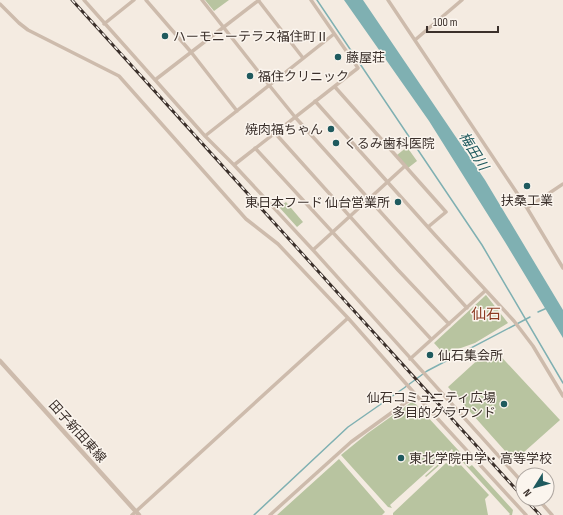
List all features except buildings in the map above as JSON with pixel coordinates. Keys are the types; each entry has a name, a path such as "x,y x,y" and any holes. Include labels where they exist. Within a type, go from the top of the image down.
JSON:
{"street":[{"path":"84,0 205,136 313,250 410,359 515,473"},
{"path":"104,24 134,0"},
{"path":"146,0 191,52 236,111"},
{"path":"202,0 296,117 467,308"},
{"path":"155,80 259,0 303,58"},
{"path":"234,165 358,68 311,0"},
{"path":"388,0 527,208 563,268"},
{"path":"415,40 462,0"},
{"path":"0,4 28,30 119,76 246,219 278,244 348,318 411,390 524,514"},
{"path":"205,136 334,34"},
{"path":"335,87 446,212 428,227"},
{"path":"315,101 485,291 514,321 546,366 563,396"},
{"path":"275,132 448,324"},
{"path":"255,148 431,339"},
{"path":"313,250 405,166"},
{"path":"527,208 563,184"},
{"path":"410,359 485,291"},
{"path":"136,514 348,318"},
{"name":"田子新田東線","path":"0,361 136,514"},
{"path":"270,515 351,442 416,395"},
{"path":"545,507 552,515"}],"green space":[{"path":"205,0 229,0 214,11"},
{"path":"407,147 417,161 408,168 397,155"},
{"path":"286,202 303,222 297,227 279,207"},
{"path":"486,295 508,323 475,343 444,354 434,343"},
{"name":"仙石コミュニティ広場 多目的グラウンド","path":"494,349 560,420 514,461 448,387 482,356"},
{"path":"413,401 459,451 457,454 469,467 472,465 513,510 512,515 509,515 510,514 460,459 450,456 426,477 425,476 453,451 452,449 390,505 392,508 388,507 341,455 368,433"},
{"path":"339,459 385,512 382,515 277,515"},
{"path":"458,462 489,495 485,499 488,515 393,515 393,513 446,463 453,467"}],"water":[{"path":"344,0 363,0 485,180 563,310 563,338 429,121"}],"waterway":[{"path":"317,0 482,245 563,383"},
{"path":"538,312 547,308"},
{"path":"254,515 348,427 427,371 530,317"}],"railway":[{"path":"72,0 515,488"},
{"path":"532,507 540,515"}],"place":[{"name":"ハーモニーテラス福住町Ⅱ","path":"165,36"},
{"name":"藤屋荘","path":"338,57"},
{"name":"福住クリニック","path":"250,76"},
{"name":"焼肉福ちゃん","path":"331,129"},
{"name":"くるみ歯科医院","path":"336,143"},
{"name":"扶桑工業","path":"527,186"},
{"name":"東日本フード 仙台営業所","path":"398,202"},
{"name":"仙石集会所","path":"430,355"},
{"name":"仙石コミュニティ広場 多目的グラウンド","path":"504,404"},
{"name":"東北学院中学・高等学校","path":"401,458"}],"district":[{"name":"仙石","path":"486,314"}],"water label":[{"name":"梅田川","path":"474,151"}]}
